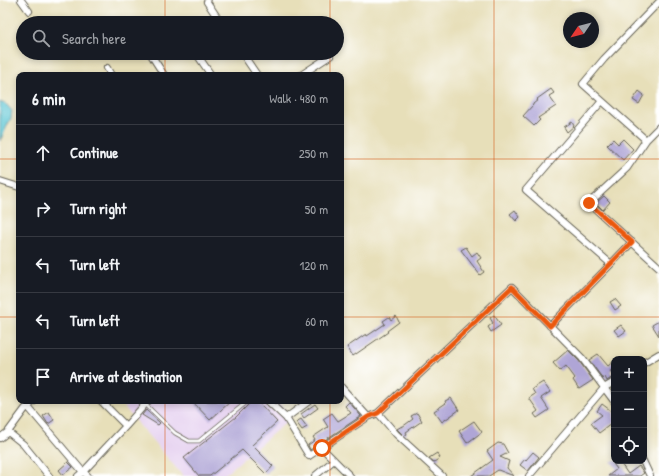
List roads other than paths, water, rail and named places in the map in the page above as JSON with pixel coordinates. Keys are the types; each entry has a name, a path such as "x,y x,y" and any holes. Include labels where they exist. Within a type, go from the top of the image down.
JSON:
{"street":[{"path":"21,0 29,12"},
{"path":"207,2 216,16"},
{"path":"646,140 583,84 604,59 659,2"},
{"path":"154,60 162,72"},
{"path":"201,60 209,72"},
{"path":"247,60 255,72"},
{"path":"306,72 324,60"},
{"path":"107,68 109,72"},
{"path":"602,101 526,190 611,264"},
{"path":"659,128 646,140 627,168 589,203 659,267"},
{"path":"0,181 16,186"},
{"path":"550,326 632,242"},
{"path":"271,404 286,418 309,456 368,417 378,413 512,287 582,358 611,397"},
{"path":"647,361 659,354"},
{"path":"529,476 604,388 611,384"},
{"path":"344,390 368,417"},
{"path":"0,438 8,432 31,404"},
{"path":"104,404 126,426"},
{"path":"28,407 83,475 146,404"},
{"path":"286,418 306,404"},
{"path":"378,413 396,434 442,476"},
{"path":"8,432 23,444 49,476"},
{"path":"322,448 350,476"},
{"path":"315,476 334,460"},
{"path":"644,464 650,476"}],"lane":[{"path":"148,404 175,433 190,441 199,441 244,404"}],"water":[{"path":"0,102 7,105 12,111 11,118 0,141"}]}
